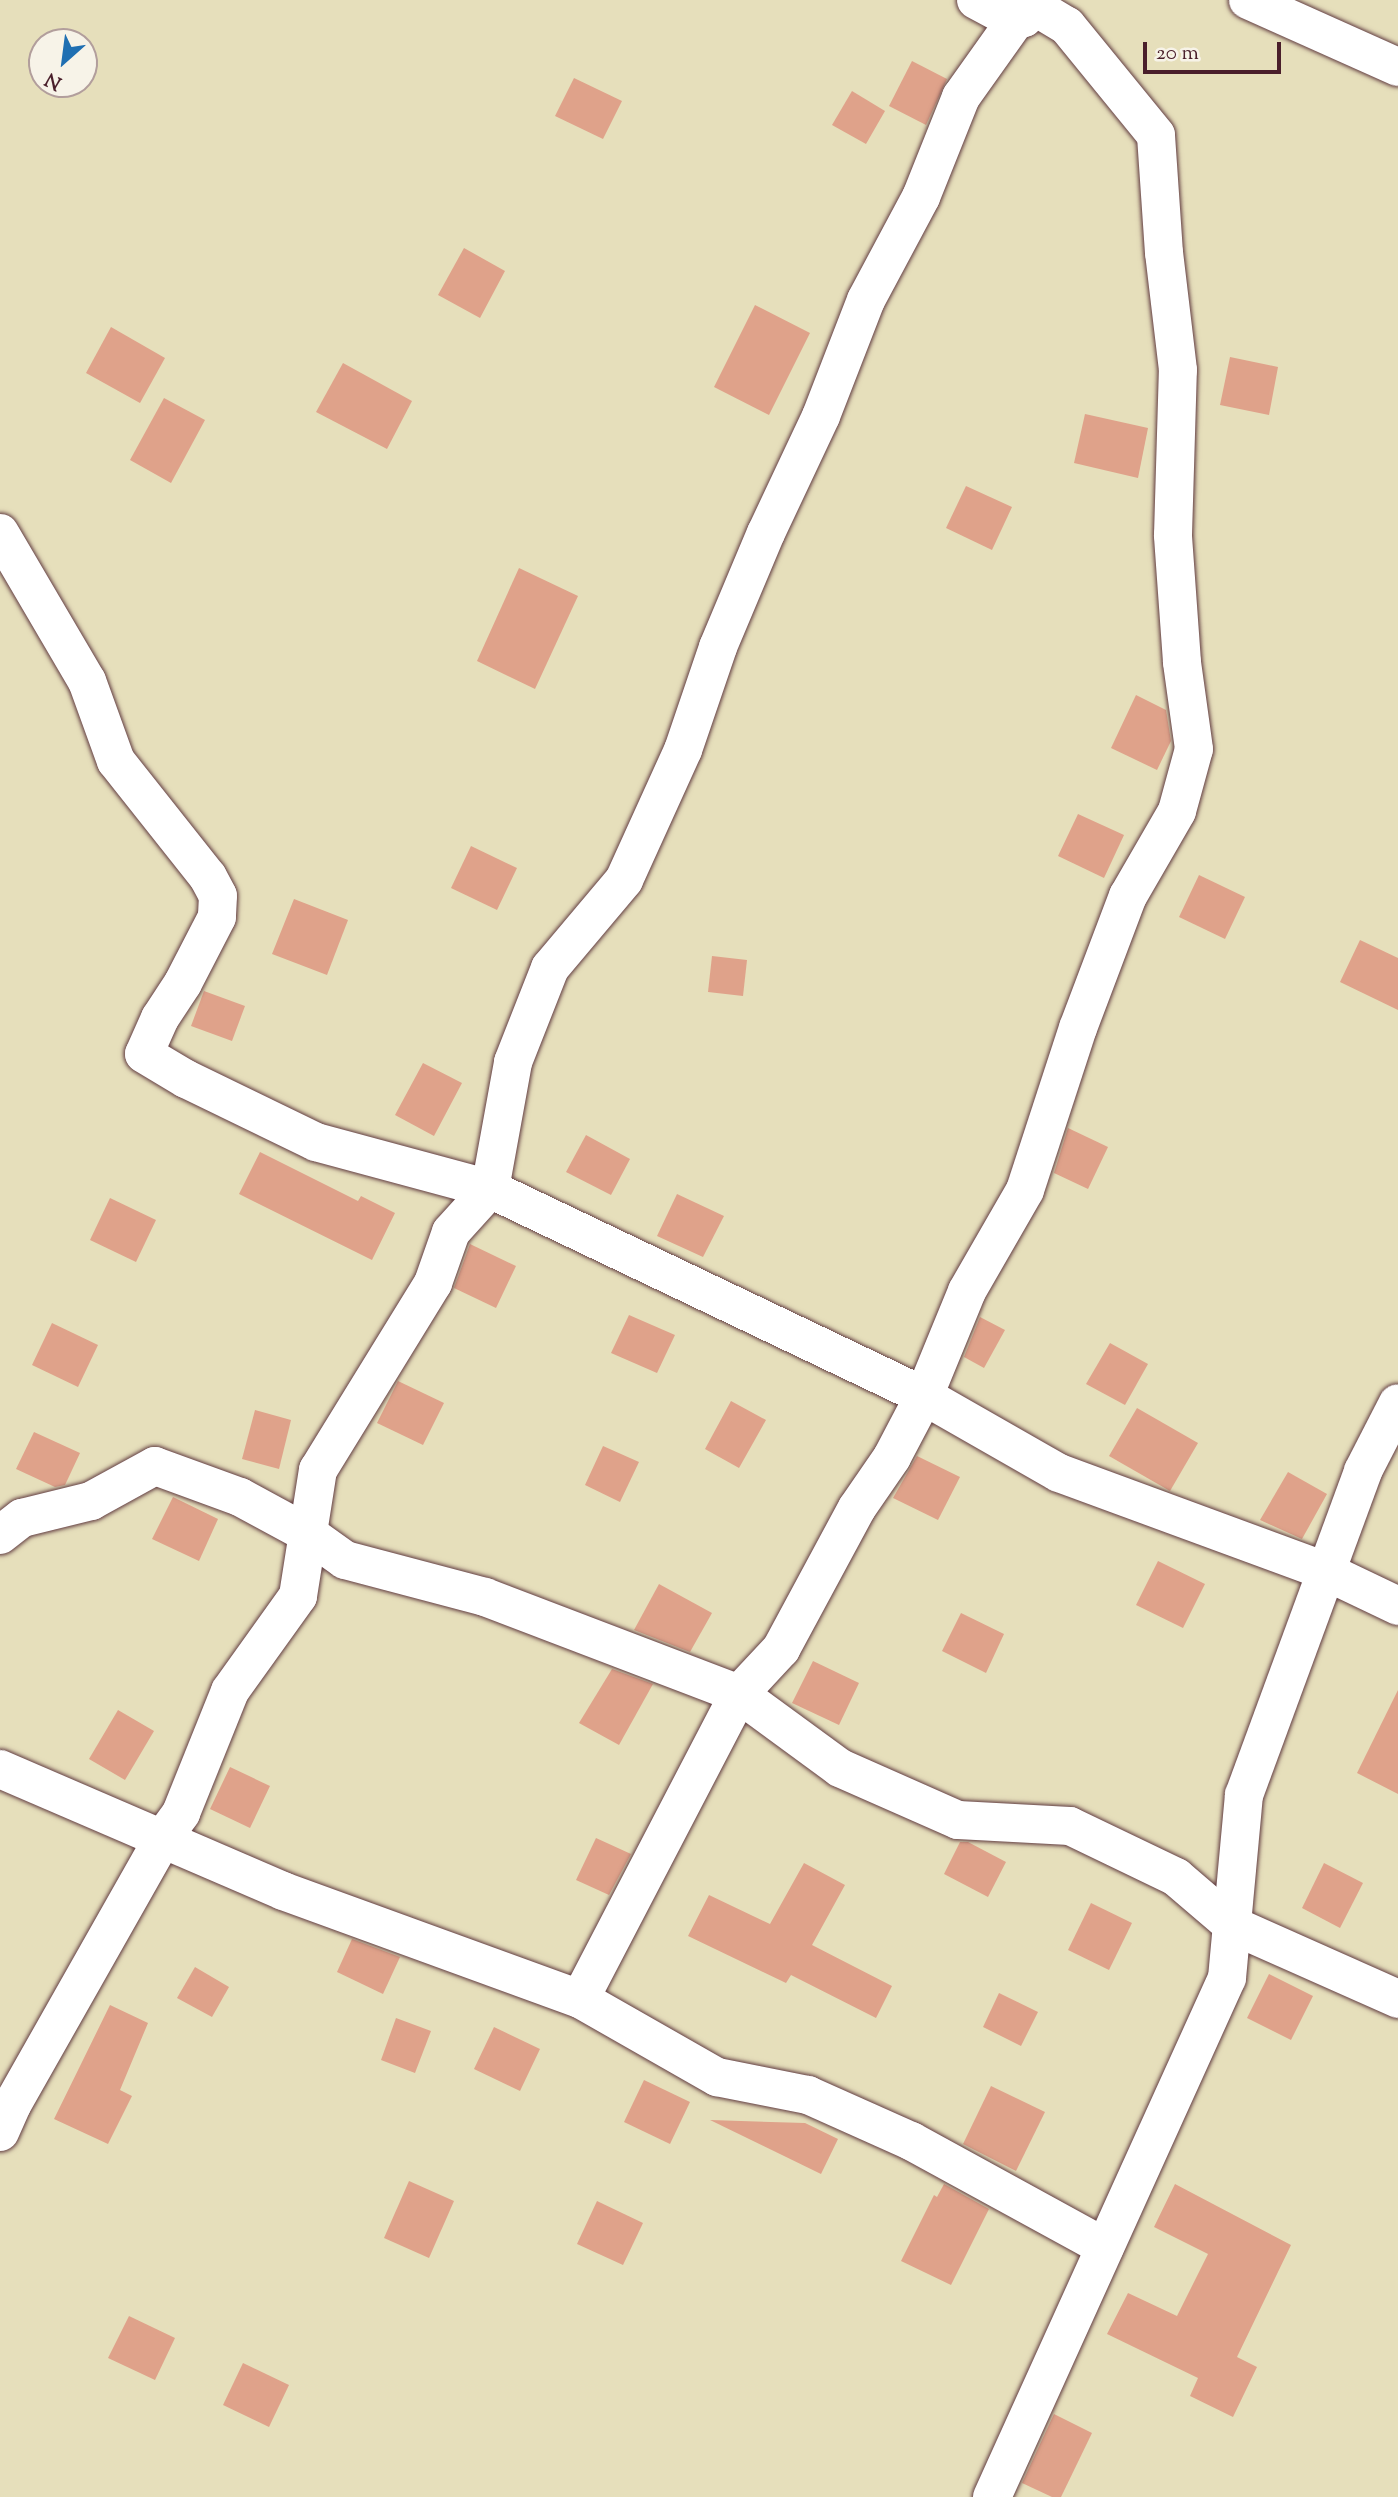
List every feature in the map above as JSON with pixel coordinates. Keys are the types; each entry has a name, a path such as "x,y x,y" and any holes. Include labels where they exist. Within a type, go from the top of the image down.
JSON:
{"street":[{"path":"580,1999 739,1694 781,1649 857,1508 892,1457 924,1396 967,1292 1025,1190 1078,1028 1128,896 1177,811 1194,749 1182,662 1173,535 1178,370 1164,253 1156,135 1067,26 1030,9 976,0"},
{"path":"1248,0 1398,67"},
{"path":"0,2132 12,2105 163,1838 181,1813 230,1691 298,1596 310,1535 318,1470 433,1283 451,1232 490,1189 513,1062 550,968 624,880 683,750 718,648 766,533 821,416 866,300 921,197 961,97 1030,9"},
{"path":"0,533 88,681 116,761 208,877 218,896 217,917 183,983 160,1018 144,1054 186,1079 316,1142 490,1189 924,1396 1059,1473 1325,1571 1398,1606"},
{"path":"992,2497 1227,1978 1244,1795 1363,1471 1398,1403"},
{"path":"0,1535 22,1518 91,1501 156,1466 240,1497 310,1535 345,1560 485,1597 739,1694 840,1768 958,1820 1070,1826 1176,1877 1232,1925 1398,1998"},
{"path":"0,1769 284,1891 580,1999 717,2077 808,2095 911,2141 1105,2247"}],"building":[{"path":"912,61 947,79 926,125 889,106"},
{"path":"574,78 622,101 603,139 555,116"},
{"path":"852,91 885,111 866,144 832,125"},
{"path":"464,248 505,271 480,318 438,295"},
{"path":"755,305 810,333 769,415 714,387"},
{"path":"111,327 165,358 140,403 86,373"},
{"path":"1230,357 1278,367 1269,415 1220,405"},
{"path":"343,363 412,401 387,449 316,412"},
{"path":"164,398 205,420 171,483 130,460"},
{"path":"1085,414 1148,428 1138,478 1074,463"},
{"path":"966,486 1012,507 992,550 946,528"},
{"path":"519,568 578,596 535,689 477,661"},
{"path":"1136,695 1166,710 1171,741 1157,770 1111,748"},
{"path":"1078,814 1124,835 1104,878 1058,856"},
{"path":"471,846 517,868 497,910 451,888"},
{"path":"1199,875 1245,897 1225,939 1179,917"},
{"path":"294,899 348,920 327,975 272,954"},
{"path":"1360,940 1398,958 1398,1010 1340,982"},
{"path":"712,956 747,960 743,996 708,992"},
{"path":"204,991 245,1006 232,1041 191,1026"},
{"path":"423,1063 462,1083 434,1136 395,1115"},
{"path":"1068,1128 1108,1147 1088,1189 1054,1173"},
{"path":"586,1135 630,1159 611,1195 566,1172"},
{"path":"260,1152 358,1201 361,1196 395,1213 372,1260 239,1194"},
{"path":"677,1194 724,1216 703,1257 657,1236"},
{"path":"110,1198 156,1220 136,1262 90,1240"},
{"path":"470,1244 516,1266 496,1308 454,1288"},
{"path":"629,1315 675,1335 657,1373 611,1353"},
{"path":"980,1317 1005,1330 984,1368 964,1357"},
{"path":"52,1323 98,1345 78,1387 32,1365"},
{"path":"1110,1343 1148,1364 1125,1405 1086,1384"},
{"path":"398,1381 444,1403 423,1445 377,1423"},
{"path":"731,1401 766,1420 739,1468 705,1449"},
{"path":"1137,1408 1198,1443 1170,1491 1109,1456"},
{"path":"255,1410 291,1420 279,1469 242,1459"},
{"path":"34,1432 80,1453 65,1485 55,1487 16,1469"},
{"path":"603,1446 639,1462 620,1502 585,1485"},
{"path":"917,1456 960,1477 938,1520 893,1498"},
{"path":"1288,1472 1327,1494 1302,1539 1260,1520"},
{"path":"173,1497 218,1519 199,1561 152,1539"},
{"path":"1158,1561 1205,1584 1183,1628 1136,1605"},
{"path":"659,1584 712,1613 690,1652 634,1630"},
{"path":"961,1613 1004,1634 986,1673 942,1651"},
{"path":"813,1661 859,1683 839,1725 792,1703"},
{"path":"612,1669 653,1684 619,1745 579,1723"},
{"path":"1398,1690 1398,1794 1357,1773"},
{"path":"118,1710 154,1731 125,1780 89,1759"},
{"path":"230,1767 270,1786 250,1828 210,1809"},
{"path":"596,1838 631,1854 609,1895 576,1880"},
{"path":"960,1842 968,1842 1006,1862 988,1897 944,1874"},
{"path":"804,1863 845,1885 812,1945 892,1986 876,2018 791,1975 786,1983 688,1936 709,1895 770,1924"},
{"path":"1324,1863 1363,1883 1340,1928 1302,1908"},
{"path":"1091,1903 1132,1923 1109,1970 1068,1950"},
{"path":"352,1939 400,1957 383,1994 337,1972"},
{"path":"195,1967 229,1987 212,2017 177,1998"},
{"path":"1269,1974 1313,1996 1291,2040 1247,2018"},
{"path":"999,1993 1038,2012 1021,2046 983,2027"},
{"path":"110,2005 148,2023 120,2090 132,2096 108,2144 54,2119"},
{"path":"396,2018 431,2031 415,2073 381,2060"},
{"path":"494,2027 540,2049 520,2091 474,2069"},
{"path":"644,2080 690,2102 670,2144 624,2122"},
{"path":"991,2086 1045,2112 1016,2171 963,2144"},
{"path":"710,2120 805,2123 838,2139 821,2174"},
{"path":"409,2181 454,2201 429,2258 384,2238"},
{"path":"944,2184 989,2209 951,2285 901,2261 934,2195 937,2197"},
{"path":"1175,2184 1291,2245 1237,2357 1257,2367 1233,2417 1190,2396 1198,2378 1107,2334 1128,2293 1177,2316 1208,2254 1154,2227"},
{"path":"597,2201 643,2223 623,2265 577,2244"},
{"path":"129,2316 175,2338 155,2380 108,2358"},
{"path":"243,2363 289,2385 269,2427 223,2405"},
{"path":"1054,2414 1092,2433 1061,2497 1052,2497 1022,2483"}]}
